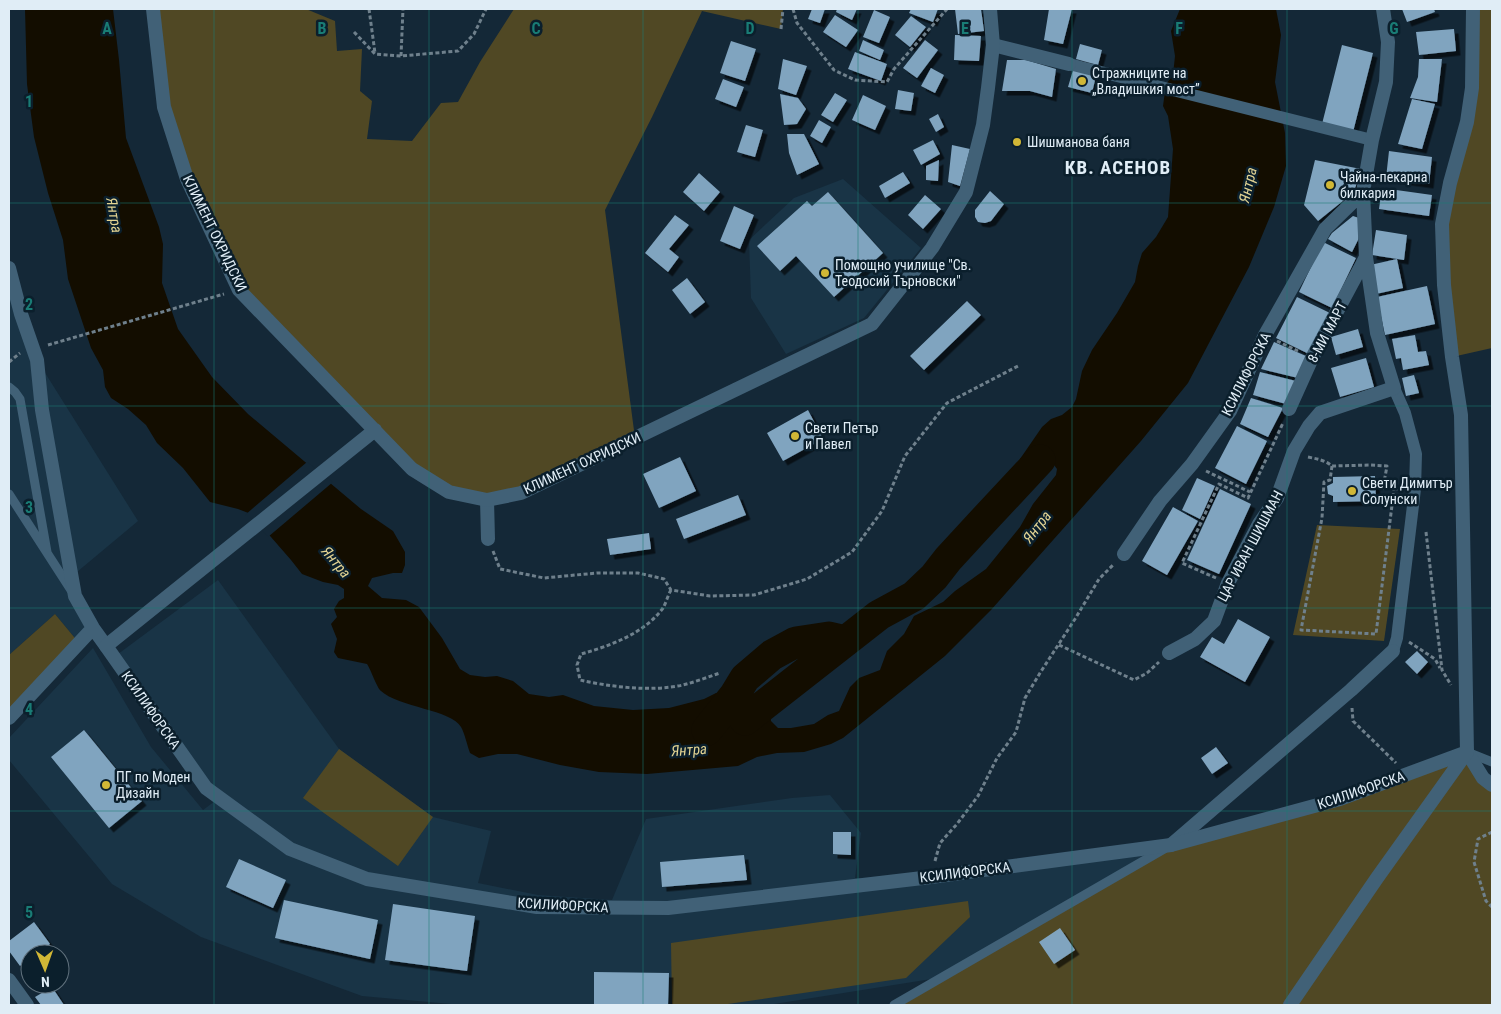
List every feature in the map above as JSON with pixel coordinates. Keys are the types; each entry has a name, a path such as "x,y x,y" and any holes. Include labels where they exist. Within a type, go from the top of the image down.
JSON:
{"street":[{"name":"КЛИМЕНТ ОХРИДСКИ","path":"153,9 164,107 187,179 239,290 412,469 449,492 487,500 521,492 872,324 932,248 966,192 983,125 993,45 990,9"},
{"path":"1171,845 1351,690 1393,651 1397,638 1415,489 1416,454 1406,413 1394,388 1377,333 1366,257 1363,192 1372,140 1386,82 1388,42 1383,9"},
{"path":"1473,9 1472,88 1467,122 1450,183 1442,224 1444,285 1461,415 1467,752 1483,778 1492,785"},
{"path":"993,45 1372,140"},
{"name":"КСИЛИФОРСКА","path":"1124,554 1160,501 1192,464 1230,411 1265,335 1325,228 1363,192"},
{"name":"8-МИ МАРТ","path":"1289,409 1312,358 1366,257"},
{"name":"КСИЛИФОРСКА","path":"9,268 37,360 42,410 75,596 93,628 206,788 290,849 368,879 537,907 668,908 1171,845 1340,799 1467,752"},
{"name":"ЦАР ИВАН ШИШМАН","path":"1169,653 1195,639 1214,621 1228,583 1259,524 1278,498 1294,451 1309,426 1320,413 1394,388"},
{"path":"106,646 375,430"},
{"path":"487,500 488,539"},
{"path":"9,718 93,628"},
{"path":"1290,1005 1467,752"},
{"path":"9,980 27,1005"}],"lane":[{"path":"9,387 16,392 20,399 47,552"},
{"path":"9,494 75,596"},
{"path":"1467,752 1492,762"},
{"path":"894,1005 1171,845"}],"path":[{"path":"369,9 375,54"},
{"path":"400,56 403,9"},
{"path":"354,32 375,54 400,56 458,51 474,34 486,9"},
{"path":"781,29 783,9"},
{"path":"793,9 797,23 834,70 855,80 887,82 894,69 947,9"},
{"path":"40,348 209,299"},
{"path":"1265,335 1312,358"},
{"path":"9,362 21,353"},
{"path":"488,539 500,569 544,578 597,573 638,573 664,580 671,590 710,596 754,595 807,579 852,552 882,511 905,456 947,403 1020,365"},
{"path":"1228,583 1182,563 1219,484 1248,498 1289,409"},
{"path":"1317,458 1332,466 1388,466 1383,488 1376,488"},
{"path":"1192,464 1250,492"},
{"path":"1332,466 1330,480 1324,482 1322,518 1301,630 1376,634 1394,489"},
{"path":"1425,525 1442,670"},
{"path":"931,876 940,843 978,796 997,758 1016,732 1025,698 1099,578 1124,554"},
{"path":"671,590 663,608 639,631 600,649 581,654 577,665 580,680 600,685 643,688 682,685 720,673"},
{"path":"1059,645 1134,680 1147,674 1169,653"},
{"path":"1423,650 1435,659 1451,685"},
{"path":"1351,690 1353,721 1408,775"},
{"path":"1492,832 1478,839 1474,862 1486,901 1492,907"}],"shaded area":[{"path":"153,9 306,9 335,21 337,51 362,49 360,91 372,101 367,139 412,141 441,103 458,102 480,62 514,9 783,9 781,29 702,11 605,210 635,438 521,493 487,500 449,492 412,469 239,290 164,107"},
{"path":"1473,9 1492,9 1492,348 1452,357 1442,224 1467,122"},
{"name":"Помощно училище \"Св. Теодосий Търновски\"","path":"843,179 921,248 864,318 786,354 751,298 749,240 794,198"},
{"path":"9,268 37,360 138,521 71,577 93,628 79,643 55,614 9,655"},
{"path":"1317,525 1400,529 1384,641 1293,635"},
{"path":"218,580 339,749 433,817 491,831 478,883 538,895 612,900 646,819 792,798 830,795 861,833 855,878 931,877 1171,845 944,977 768,1005 462,1005 362,996 201,937 112,884 9,760 9,738 93,648 151,747 203,810 219,798 114,657"},
{"path":"55,614 79,643 9,718 9,655"},
{"path":"339,749 433,817 398,866 303,798"},
{"path":"1467,752 1492,785 1492,1005 894,1005 1171,845 1340,799"},
{"path":"968,901 970,917 906,978 721,1005 672,1005 671,943"}],"water":[{"name":"Янтра","path":"25,9 113,9 126,138 159,227 163,244 162,283 178,329 212,377 248,414 361,509 393,531 405,552 405,565 402,573 372,578 368,586 382,598 406,600 419,607 442,638 460,669 470,675 497,676 513,681 529,694 549,697 563,695 594,706 633,710 669,708 704,699 716,693 729,694 741,699 756,700 770,694 777,694 778,699 770,711 771,721 778,728 814,724 828,715 839,711 850,687 859,678 880,670 887,651 904,634 914,616 943,602 986,569 1020,527 1033,504 1056,475 1057,469 1054,465 1047,464 1038,471 1027,486 1015,495 1011,493 1008,487 1020,467 1020,459 1042,427 1051,419 1062,415 1072,407 1076,399 1082,371 1092,350 1135,282 1142,253 1156,237 1168,217 1173,149 1168,116 1163,106 1166,84 1173,75 1175,56 1171,31 1180,9 1276,9 1281,35 1275,82 1285,133 1286,166 1274,207 1249,267 1188,383 1141,441 991,610 945,656 843,738 831,744 804,752 777,753 757,757 738,766 647,774 599,772 560,765 517,754 498,754 479,758 470,753 461,727 456,721 447,716 389,696 379,689 367,664 338,658 334,652 337,639 331,624 337,617 334,609 339,601 344,598 344,589 338,585 323,582 302,574 251,514 210,502 183,468 157,443 146,425 128,409 111,398 105,387 103,370 91,348 68,279 63,240 48,193 34,137 27,84"}],"pier":[{"path":"307,462 333,482 268,537 250,517 245,515"}],"building":[{"path":"812,9 825,9 820,23 808,19"},
{"path":"837,9 857,9 852,20 836,12"},
{"path":"911,9 938,9 933,22 909,13"},
{"path":"955,9 981,9 984,31 958,34"},
{"path":"1049,9 1072,9 1063,44 1044,40"},
{"path":"1402,9 1434,9 1435,12 1407,22"},
{"path":"874,10 890,17 879,43 863,37"},
{"path":"835,15 858,30 846,47 823,32"},
{"path":"911,16 926,27 910,47 895,35"},
{"path":"1454,29 1456,51 1419,55 1416,32"},
{"path":"955,35 981,36 979,61 954,60"},
{"path":"863,40 884,50 880,60 859,51"},
{"path":"925,40 938,50 917,78 903,68"},
{"path":"731,41 756,49 745,81 720,73"},
{"name":"Стражниците на „Владишкия мост”","path":"1080,44 1102,50 1098,65 1076,59"},
{"path":"1342,45 1373,53 1353,132 1322,124"},
{"path":"855,52 887,64 881,81 848,69"},
{"path":"783,59 807,66 796,95 778,89"},
{"path":"1419,59 1442,59 1437,102 1410,98 1418,77"},
{"path":"1007,60 1026,60 1056,69 1052,97 1030,91 1002,91"},
{"path":"931,68 944,75 935,93 921,86"},
{"name":"Стражниците на „Владишкия мост”","path":"1073,70 1096,76 1092,93 1068,87"},
{"path":"723,79 744,87 736,107 715,99"},
{"path":"898,90 914,93 911,111 895,109"},
{"path":"835,93 847,100 833,122 821,115"},
{"path":"780,94 798,98 806,109 797,124 784,125"},
{"path":"863,95 886,106 875,130 852,120"},
{"path":"1412,99 1435,104 1422,149 1398,144"},
{"path":"938,114 944,127 936,132 929,119"},
{"path":"819,120 831,127 822,143 810,136"},
{"path":"746,125 763,130 755,157 737,152"},
{"path":"787,134 804,134 819,164 797,175 789,153"},
{"path":"933,140 940,154 921,165 913,150"},
{"path":"952,145 970,149 960,186 948,182"},
{"path":"1389,151 1432,157 1429,184 1386,178"},
{"path":"939,160 938,181 926,180 926,166"},
{"path":"1315,160 1361,169 1354,192 1318,221 1304,205"},
{"path":"903,172 910,183 885,198 879,186"},
{"path":"699,173 720,192 704,211 683,192"},
{"path":"1382,188 1432,195 1429,216 1379,209"},
{"path":"990,191 1004,204 991,221 985,223 978,222 975,217 975,210"},
{"path":"828,192 883,253 834,297 796,256 780,271 757,246 807,201 812,206"},
{"path":"925,195 941,209 923,229 908,215"},
{"path":"734,206 754,215 740,249 720,241"},
{"path":"675,215 689,225 669,249 679,257 668,272 645,253"},
{"path":"1353,216 1362,219 1358,240 1352,252 1328,239 1332,233"},
{"path":"1376,230 1407,235 1404,260 1372,255"},
{"path":"1323,242 1356,258 1332,308 1299,292"},
{"path":"1397,259 1403,288 1376,294 1370,265"},
{"path":"687,278 705,302 690,314 672,290"},
{"path":"1427,286 1435,324 1385,335 1377,297"},
{"path":"1297,297 1330,313 1309,354 1276,338"},
{"path":"967,301 981,315 924,370 910,356"},
{"path":"1358,329 1363,347 1336,355 1331,337"},
{"path":"1415,335 1418,352 1426,351 1429,365 1403,370 1401,358 1396,359 1392,339"},
{"path":"1274,342 1306,356 1298,378 1261,369"},
{"path":"1366,358 1374,387 1340,397 1331,368"},
{"path":"1260,372 1296,381 1286,404 1253,395"},
{"path":"1414,375 1419,393 1406,396 1402,378"},
{"path":"1251,398 1283,408 1268,437 1240,424"},
{"name":"Свети Петър и Павел","path":"808,410 823,439 783,461 767,433"},
{"path":"1237,426 1267,441 1246,484 1215,468"},
{"path":"680,457 696,491 659,508 643,474"},
{"name":"Свети Димитър Солунски","path":"1375,476 1376,501 1333,502 1333,496 1328,494 1327,486 1333,483 1333,477"},
{"path":"1197,478 1215,486 1200,519 1182,510"},
{"path":"1220,489 1251,504 1219,574 1187,560"},
{"path":"738,495 746,515 684,539 676,519"},
{"path":"1173,507 1198,521 1167,575 1142,561"},
{"path":"649,533 651,549 610,555 607,539"},
{"path":"1238,619 1270,637 1245,682 1200,657 1212,637 1224,644"},
{"path":"1417,651 1428,662 1417,674 1405,662"},
{"path":"84,730 142,801 109,828 51,757"},
{"path":"1216,747 1228,763 1212,774 1201,758"},
{"path":"833,832 851,832 851,855 833,854"},
{"path":"744,855 747,880 662,887 660,862"},
{"path":"239,859 286,880 273,908 226,887"},
{"path":"284,900 378,920 370,959 275,938"},
{"path":"393,904 475,916 467,971 385,960"},
{"path":"34,922 50,944 20,944 20,966 9,951 9,941"},
{"path":"1060,928 1075,950 1054,964 1039,942"},
{"path":"594,972 669,973 668,1005 594,1005"},
{"path":"40,994 57,994 64,1005 41,1005 35,997"}],"waterway":[{"path":"745,720 879,615 914,596 934,577 948,559 1040,460"},
{"path":"707,730 734,696 745,678 772,655 796,642 829,637 846,641"}],"place":[{"name":"Стражниците на „Владишкия мост”","path":"1082,81"},
{"name":"Шишманова баня","path":"1017,142"},
{"name":"Чайна-пекарна билкария","path":"1330,185"},
{"name":"Помощно училище \"Св. Теодосий Търновски\"","path":"825,273"},
{"name":"Свети Петър и Павел","path":"795,436"},
{"name":"Свети Димитър Солунски","path":"1352,491"},
{"name":"ПГ по Моден Дизайн","path":"106,785"}],"district":[{"name":"КВ. АСЕНОВ","path":"1118,167"}]}
